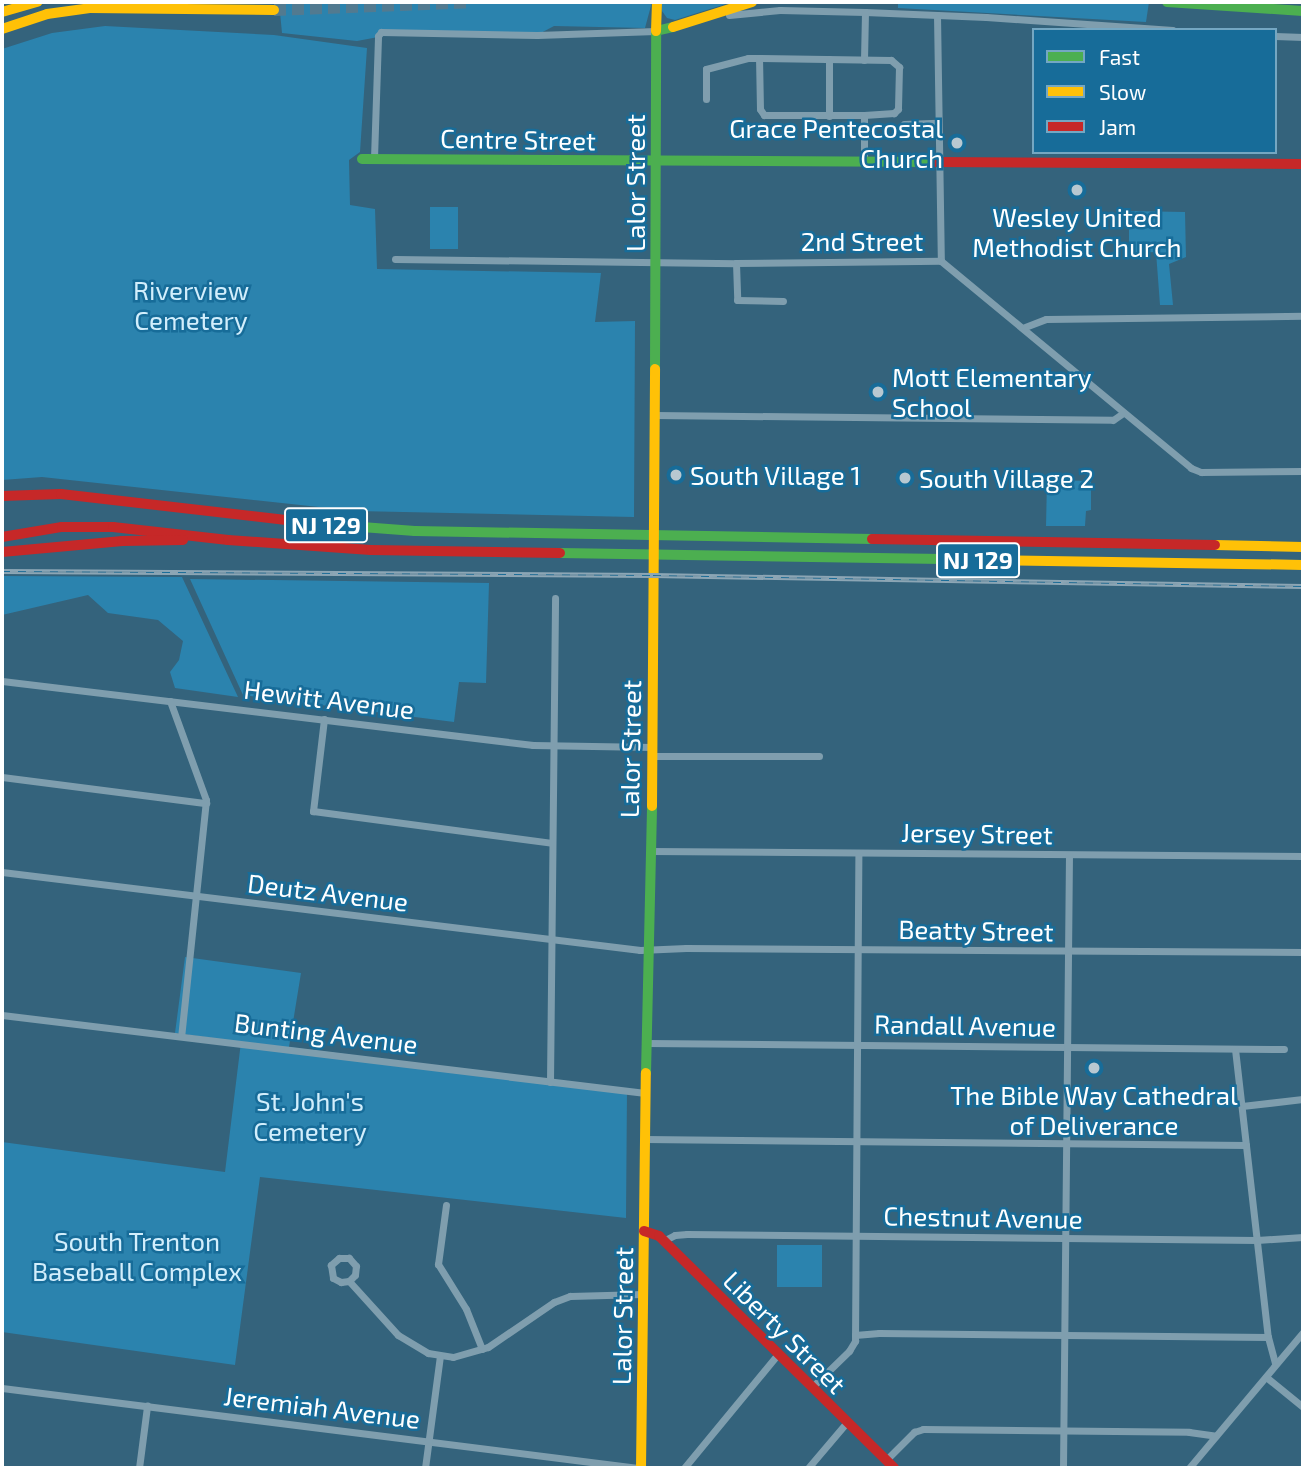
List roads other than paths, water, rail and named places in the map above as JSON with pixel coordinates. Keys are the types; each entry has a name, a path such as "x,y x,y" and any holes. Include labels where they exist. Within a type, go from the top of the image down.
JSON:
{"main road":[{"path":"2,12 38,2"},
{"name":"Lalor Street","path":"640,1468 652,752 657,2"},
{"path":"656,31 752,2"},
{"path":"1167,2 1303,11"},
{"path":"2,29 47,15 90,8 274,10"},
{"name":"Centre Street","path":"362,159 1303,163"},
{"name":"NJ 129","path":"2,496 85,496 348,528 1303,547"},
{"path":"2,537 62,527 113,527 228,540"},
{"name":"NJ 129","path":"2,552 122,541 228,540 372,550 1303,565"},
{"name":"Liberty Street","path":"644,1231 656,1234 890,1464"}],"street":[{"path":"673,27 756,11 937,15 1142,28"},
{"path":"864,60 865,12"},
{"path":"937,15 941,261"},
{"path":"374,158 378,36 391,30 537,35 656,31"},
{"path":"1277,36 1303,37"},
{"path":"706,99 706,69 759,58 829,59 897,63 899,104 894,113 764,115 760,109 759,58"},
{"path":"829,59 829,116"},
{"path":"864,115 864,160"},
{"path":"904,124 938,123"},
{"name":"2nd Street","path":"395,259 736,263 941,261 1025,327 1123,413 1196,471 1303,471"},
{"path":"736,263 737,300 783,302"},
{"path":"1025,327 1046,319 1303,316"},
{"path":"654,415 1113,420 1123,413"},
{"path":"550,1082 555,598"},
{"name":"Hewitt Avenue","path":"2,681 553,747 819,756"},
{"path":"170,701 206,803 181,1036"},
{"path":"324,719 313,811 552,843"},
{"path":"2,777 206,803"},
{"name":"Jersey Street","path":"650,851 1303,856"},
{"path":"812,1387 854,1345 855,1335 858,853"},
{"path":"1063,1468 1069,855"},
{"name":"Deutz Avenue","path":"2,872 640,950 648,948"},
{"name":"Beatty Street","path":"648,948 1303,952"},
{"name":"Bunting Avenue","path":"2,1015 645,1093"},
{"name":"Randall Avenue","path":"646,1043 1284,1049"},
{"path":"1235,1049 1268,1337 1275,1364"},
{"path":"1242,1106 1303,1099"},
{"path":"645,1139 1246,1145"},
{"path":"446,1205 438,1264 466,1309 482,1349"},
{"name":"Chestnut Avenue","path":"663,1241 675,1235 687,1234 1257,1240 1303,1237"},
{"path":"349,1281 404,1340 440,1356 465,1355 482,1349 554,1302 570,1296 643,1294"},
{"path":"1189,1468 1303,1332"},
{"path":"855,1335 1268,1337"},
{"path":"684,1468 778,1354"},
{"path":"425,1468 440,1356"},
{"path":"1266,1377 1303,1407"},
{"name":"Jeremiah Avenue","path":"2,1388 640,1468"},
{"path":"139,1468 147,1406"},
{"path":"808,1468 847,1422"},
{"path":"890,1464 917,1430 1184,1432 1216,1436"}],"tunnel":[{"path":"274,10 470,2"}],"railway":[{"path":"2,571 653,575 1303,586"}],"place":[{"name":"Grace Pentecostal Church","path":"957,143"},
{"name":"Wesley United Methodist Church","path":"1077,190"},
{"name":"Mott Elementary School","path":"878,392"},
{"name":"South Village 1","path":"676,475"},
{"name":"South Village 2","path":"905,478"},
{"name":"The Bible Way Cathedral of Deliverance","path":"1094,1068"}],"park label":[{"name":"Riverview Cemetery","path":"191,305"},
{"name":"St. John's Cemetery","path":"310,1116"},
{"name":"South Trenton Baseball Complex","path":"137,1256"}]}
